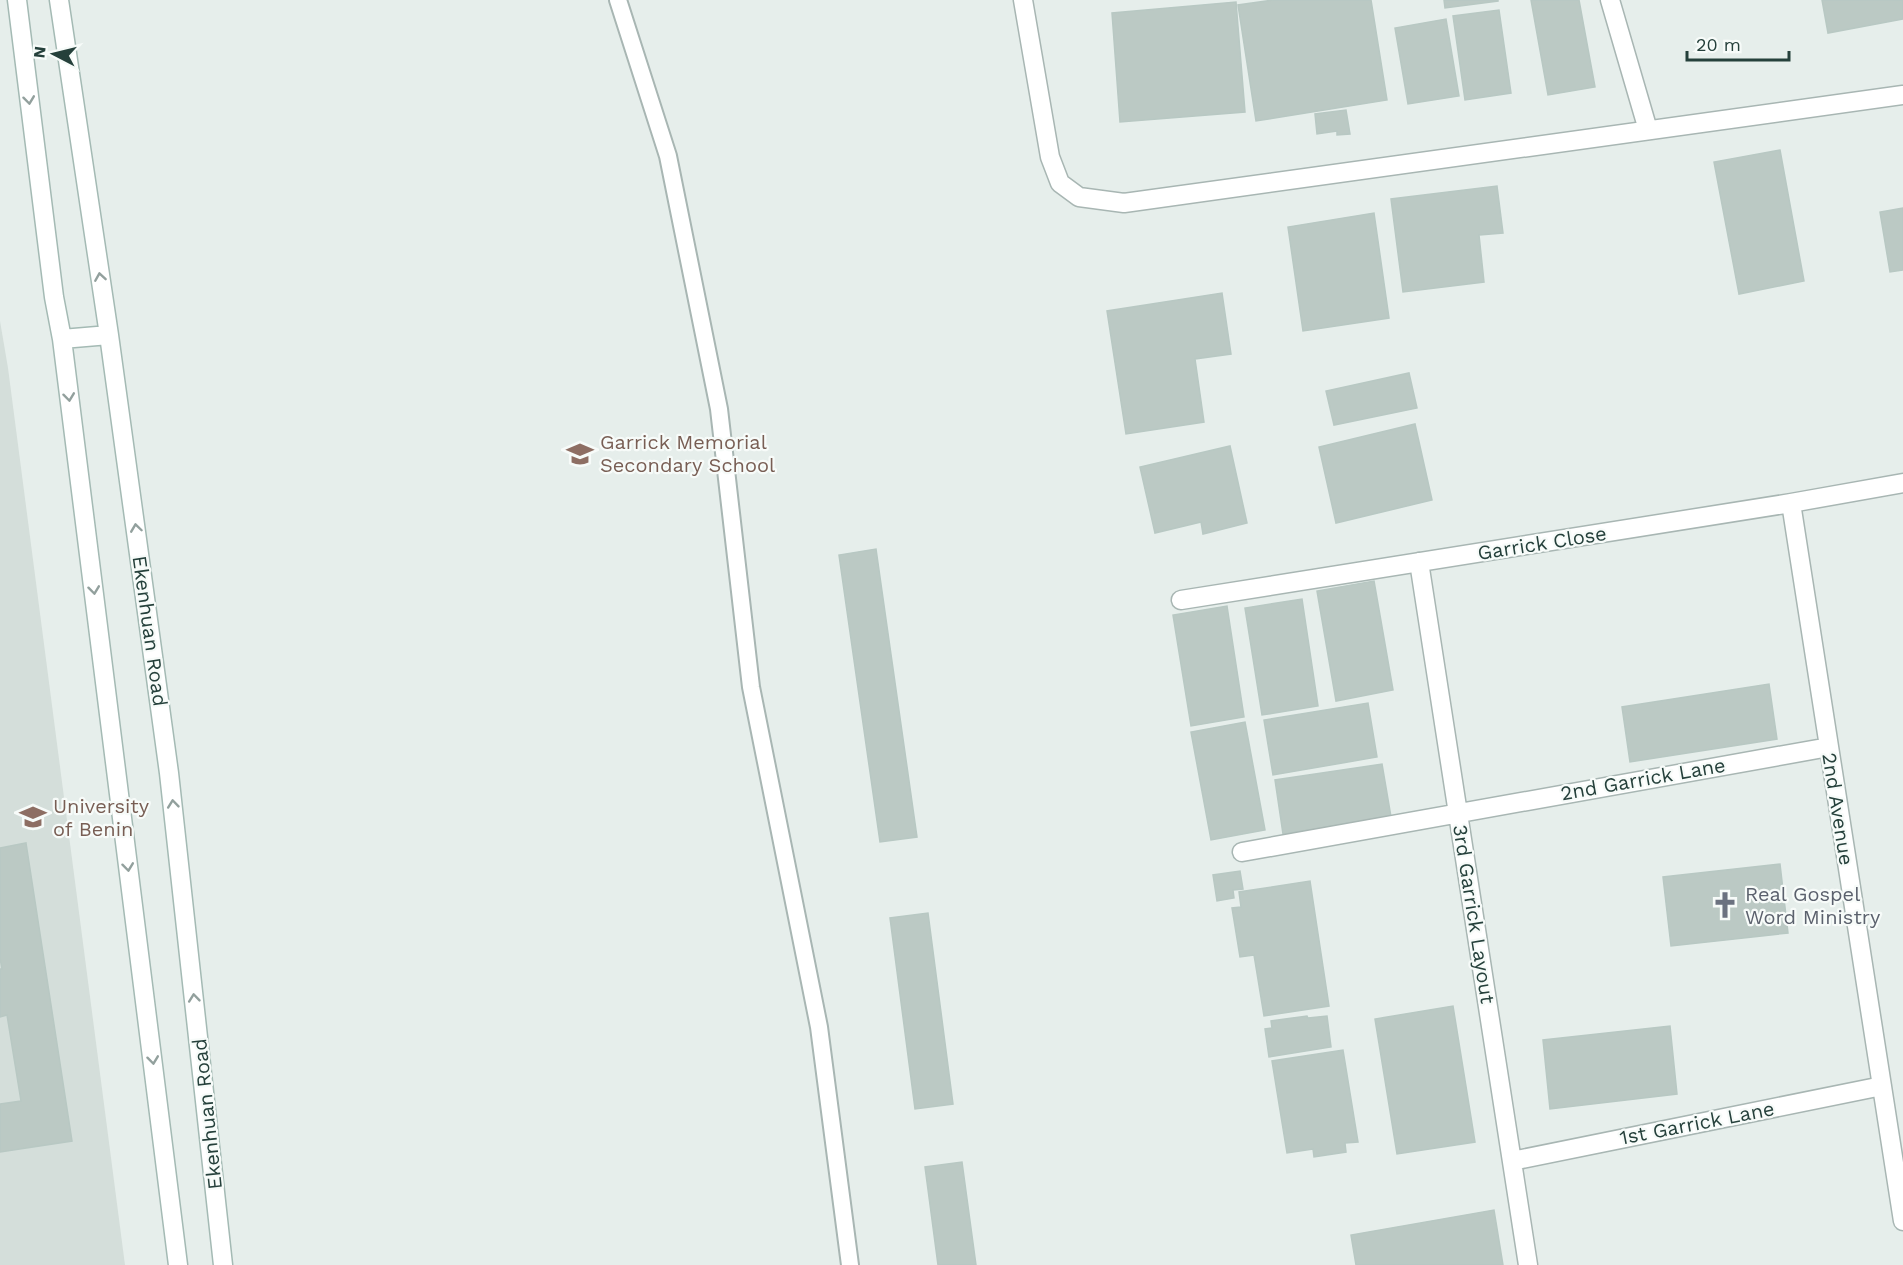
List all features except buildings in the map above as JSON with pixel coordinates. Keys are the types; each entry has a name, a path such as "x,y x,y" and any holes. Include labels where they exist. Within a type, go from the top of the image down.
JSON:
{"street":[{"path":"17,0 54,297 62,339 178,1265"},
{"name":"Ekenhuan Road","path":"59,0 109,335 169,773 223,1265"},
{"path":"1023,0 1050,157 1060,183 1079,197 1124,203 1903,95"},
{"path":"1610,0 1647,130"},
{"path":"62,339 109,335"},
{"name":"Garrick Close","path":"1181,600 1791,503 1903,483"},
{"name":"2nd Avenue","path":"1791,503 1903,1221"},
{"name":"3rd Garrick Layout","path":"1419,562 1528,1265"},
{"name":"2nd Garrick Lane","path":"1242,852 1828,747"},
{"name":"1st Garrick Lane","path":"1512,1161 1882,1086"}],"lane":[{"path":"618,0 668,156 718,409 751,687 819,1027 850,1265"}],"shaded area":[{"name":"University of Benin","path":"0,321 8,368 125,1265 0,1265"}],"place":[{"name":"Garrick Memorial Secondary School","path":"580,454"},
{"name":"University of Benin","path":"33,817"},
{"name":"Real Gospel Word Ministry","path":"1725,905"}]}
